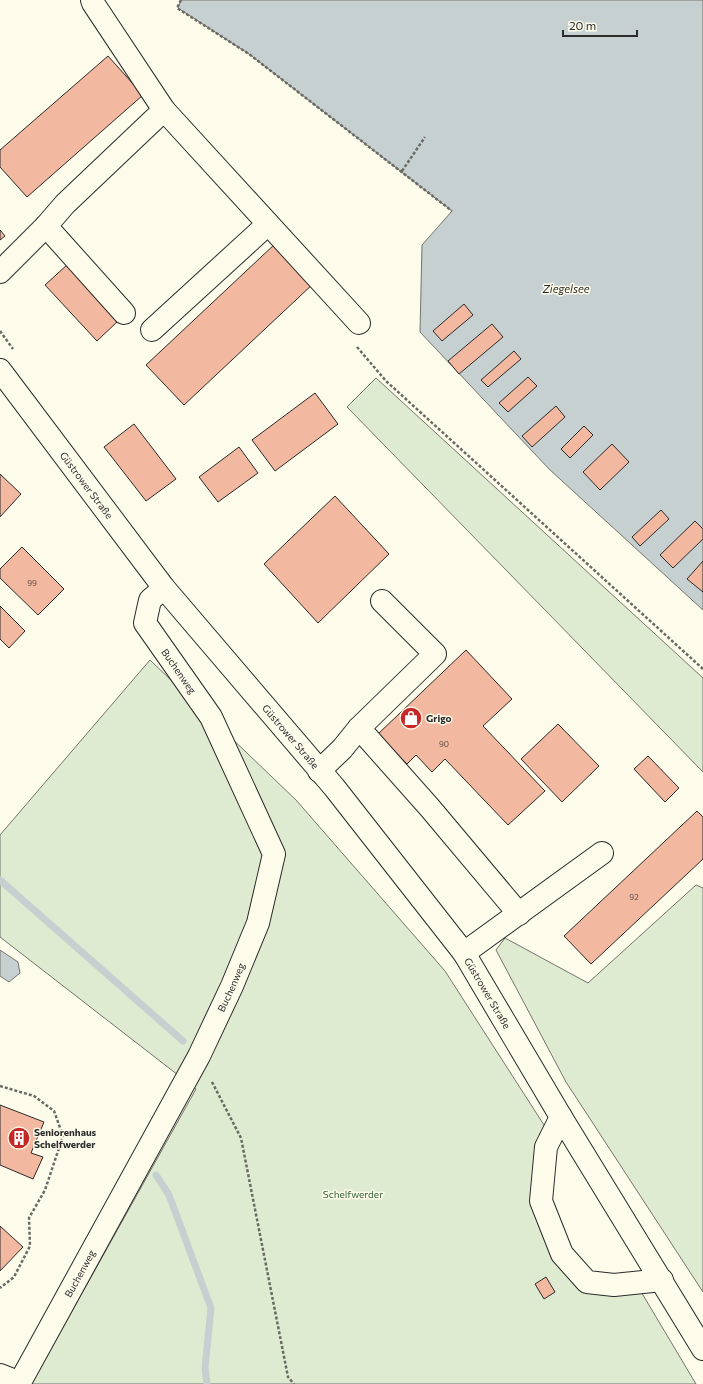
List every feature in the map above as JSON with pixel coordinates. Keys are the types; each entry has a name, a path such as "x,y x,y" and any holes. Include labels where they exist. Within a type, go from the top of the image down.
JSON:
{"main road":[{"path":"92,0 164,110 359,323"},
{"path":"0,272 46,226 65,204 164,110"},
{"path":"152,330 268,224"},
{"path":"46,226 124,313"},
{"name":"Güstrower Straße","path":"0,370 164,588 334,787 464,953 561,1117 703,1349"},
{"name":"Buchenweg","path":"0,1375 19,1383 199,1056 232,986 258,923 274,854 211,717 145,623 150,600 164,588"},
{"path":"320,771 342,749 359,728 435,654 382,601"},
{"path":"359,728 430,808 520,914"},
{"path":"464,953 520,914 602,853"},
{"path":"561,1117 546,1147 541,1201 562,1254 587,1282 614,1285 662,1280"}],"path":[{"path":"181,0 178,8 249,54 452,211"},
{"path":"402,171 425,137"},
{"path":"359,323 356,345 386,381 703,669"},
{"path":"199,1056 241,1138 288,1377 294,1384"},
{"path":"0,1086 34,1096 54,1110 63,1136 45,1190 29,1218 30,1246 14,1277 0,1288"}],"green space":[{"path":"376,378 703,678 703,772 347,407"},
{"name":"Schelfwerder","path":"150,660 296,800 445,971 544,1125 561,1117 541,1201 587,1282 640,1290 696,1384 20,1384 33,1381 196,1089 0,937 0,835"},
{"path":"696,885 703,888 703,1292 566,1082 496,950 505,938 588,983"}],"water":[{"name":"Ziegelsee","path":"181,0 703,0 703,610 549,469 420,332 422,245 452,211 249,54 178,8"},
{"path":"0,950 18,962 20,973 9,982 0,976"}],"building":[{"path":"108,56 143,95 27,197 0,167 0,150"},
{"path":"0,230 5,236 0,240"},
{"path":"276,243 314,283 184,405 146,365"},
{"path":"68,264 119,320 97,341 45,285"},
{"path":"464,304 473,315 442,341 433,331"},
{"path":"492,324 503,337 459,374 448,361"},
{"path":"514,351 521,359 488,387 481,380"},
{"path":"528,377 537,386 508,412 499,403"},
{"path":"315,393 338,424 275,471 252,440"},
{"path":"556,406 565,417 532,447 522,436"},
{"path":"134,424 176,479 146,501 104,447"},
{"path":"584,426 593,435 570,458 561,449"},
{"path":"612,444 629,462 600,490 583,472"},
{"path":"239,447 258,473 218,502 199,477"},
{"path":"0,474 21,494 0,517"},
{"path":"335,496 389,554 318,623 264,564"},
{"path":"661,510 669,519 640,546 632,537"},
{"path":"695,521 703,529 703,539 673,568 660,555"},
{"path":"22,547 64,589 38,615 0,578 0,569"},
{"path":"703,561 703,592 687,579"},
{"path":"0,606 25,631 9,648 0,639"},
{"path":"466,650 512,699 483,726 545,791 508,825 445,759 432,772 416,755 407,764 378,734"},
{"path":"558,724 599,766 562,802 521,759"},
{"path":"648,756 679,788 665,802 634,769"},
{"path":"697,811 703,817 703,859 591,964 564,936"},
{"name":"Seniorenhaus Schelfwerder","path":"0,1105 44,1122 31,1153 43,1157 33,1179 0,1165"},
{"path":"0,1226 23,1247 0,1271"},
{"path":"546,1277 555,1292 544,1299 535,1284"}],"waterway":[{"path":"0,880 183,1041"},
{"path":"156,1175 169,1195 211,1308 205,1368 207,1384"}],"place":[{"name":"Grigo","path":"411,718"},
{"name":"Seniorenhaus Schelfwerder","path":"19,1138"}]}
